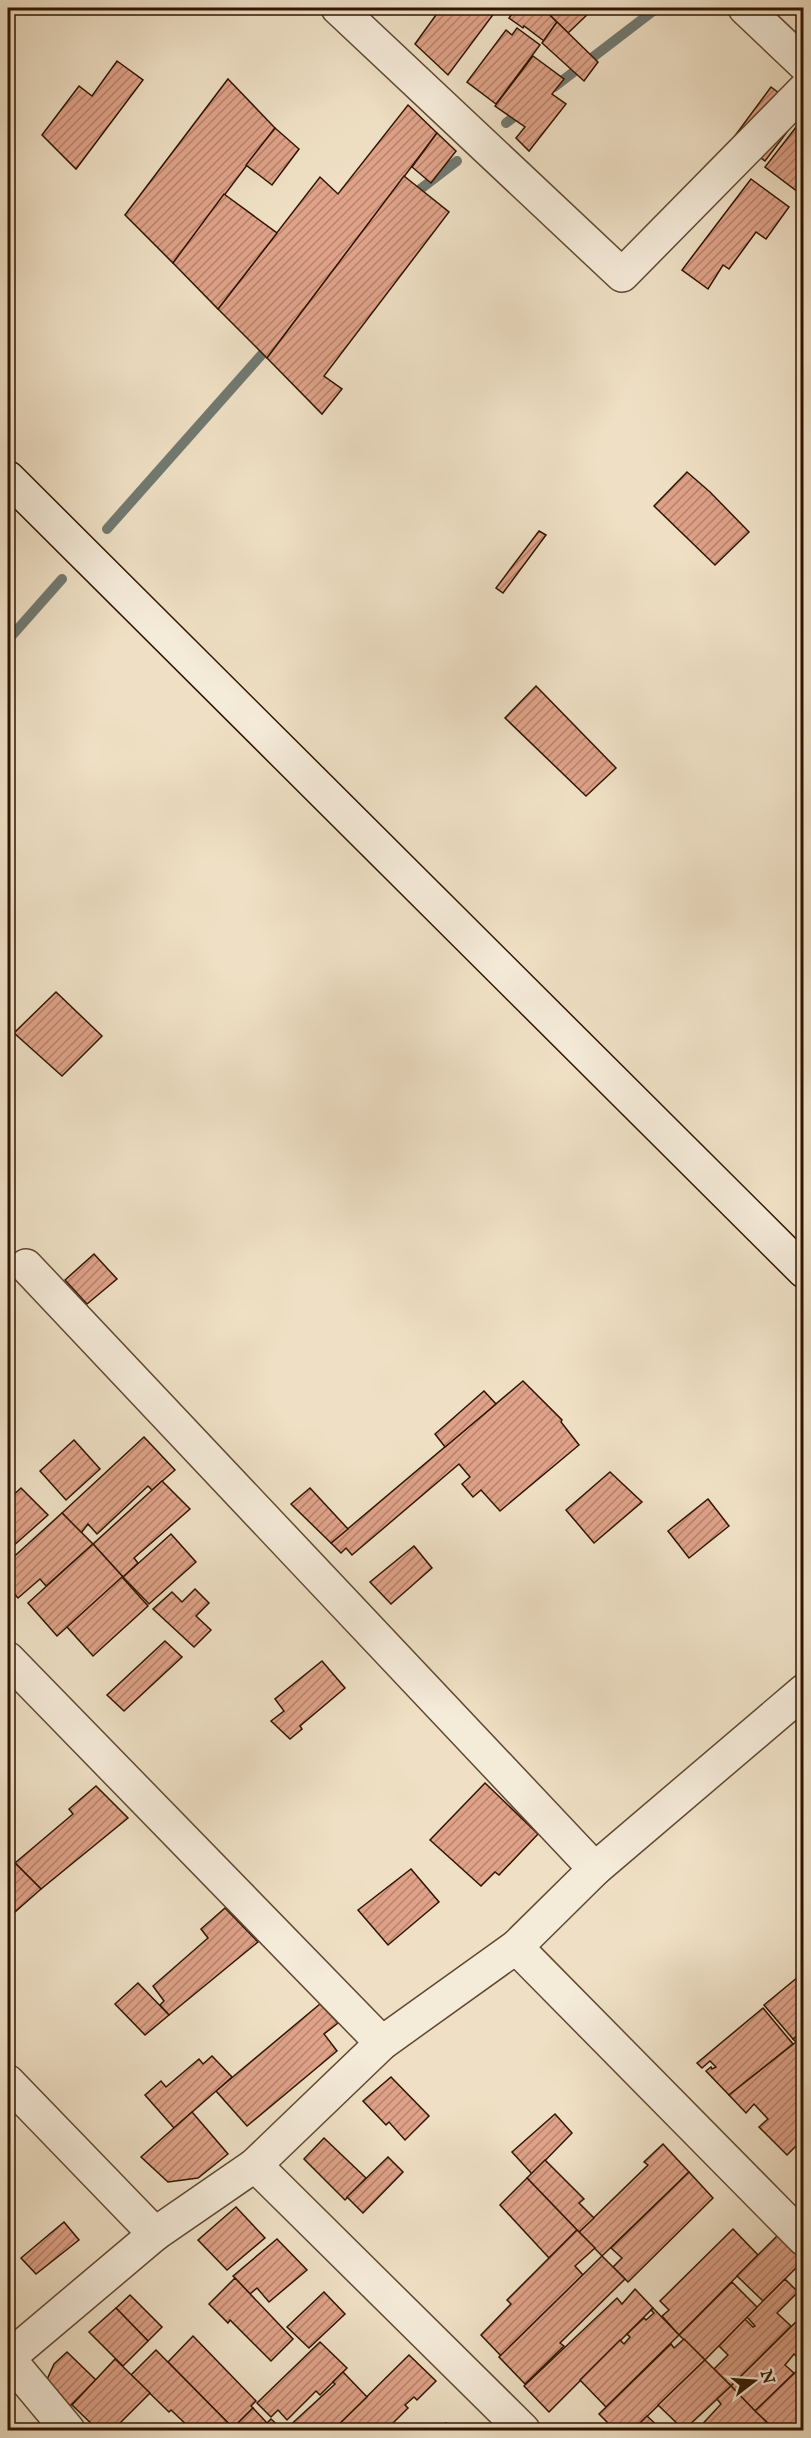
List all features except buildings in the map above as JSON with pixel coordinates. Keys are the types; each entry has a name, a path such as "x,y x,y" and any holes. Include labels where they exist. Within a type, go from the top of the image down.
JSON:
{"street":[{"path":"338,8 622,275 804,90"},
{"path":"745,8 804,64"},
{"path":"8,477 804,1270"},
{"path":"26,1266 595,1869"},
{"path":"8,1659 382,2043"},
{"path":"68,2430 8,2358 155,2234 255,2165 382,2043 516,1947 595,1869 804,1691"},
{"path":"516,1947 804,2239"},
{"path":"8,2082 155,2234"},
{"path":"255,2165 523,2430"}],"waterway":[{"path":"554,87 657,8"},
{"path":"506,123 522,111"},
{"path":"410,197 457,161"},
{"path":"107,529 272,343"},
{"path":"8,640 62,579"}]}
